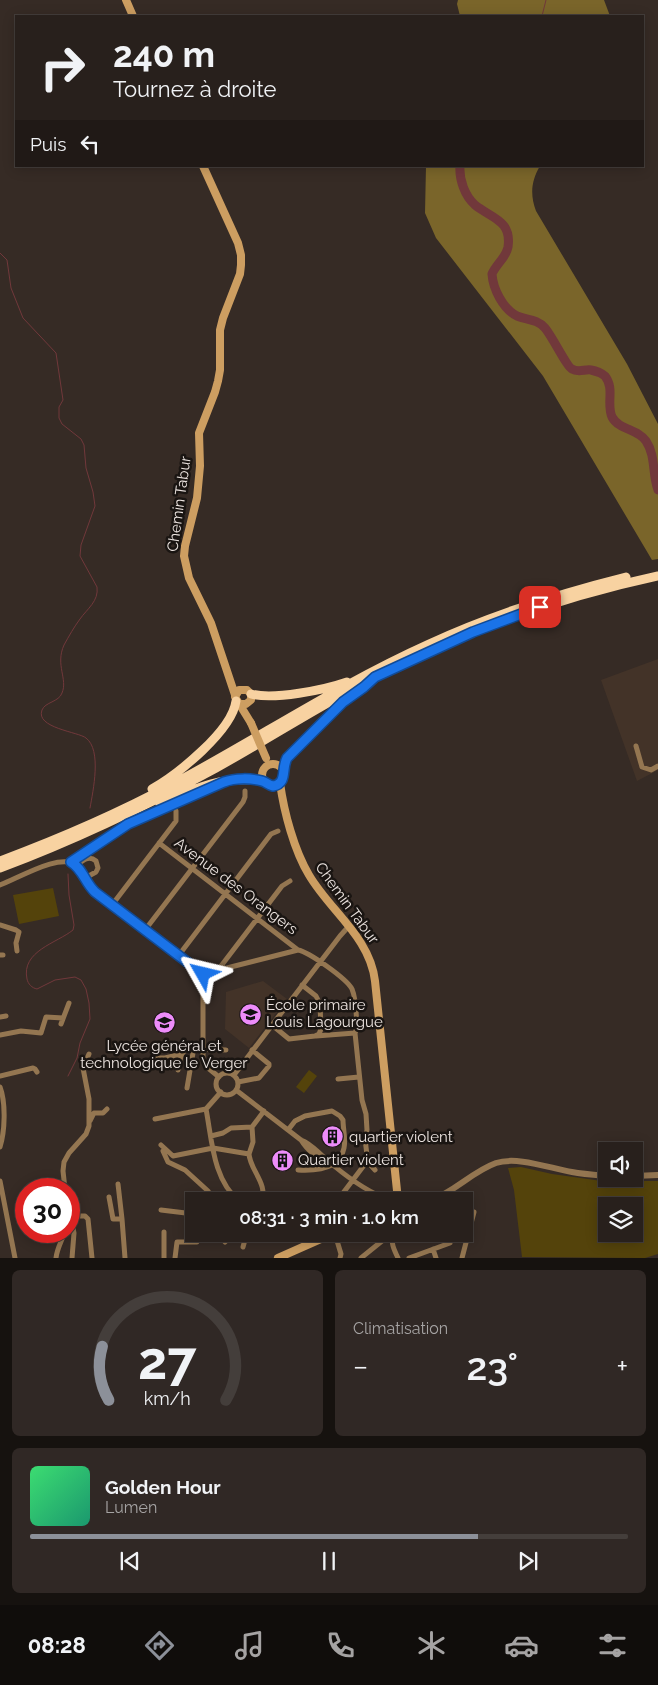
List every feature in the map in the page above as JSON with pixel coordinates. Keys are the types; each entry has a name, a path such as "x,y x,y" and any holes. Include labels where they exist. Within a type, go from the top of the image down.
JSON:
{"highway":[{"path":"0,860 94,823 159,791 446,636 522,606 575,590 658,571"},
{"path":"248,695 266,696 320,690 374,674 507,619 575,597 658,576"},
{"path":"283,771 287,758 343,702 364,687 374,674"},
{"path":"0,868 104,825 209,772 374,674"},
{"path":"0,860 127,803 157,787 192,760 223,728 235,709 237,700"},
{"path":"104,825 133,816 201,787 230,780 264,781"}],"main road":[{"path":"126,0 133,15"},
{"name":"Chemin Tabur","path":"203,167 238,244 241,265 240,274 220,330 220,370 215,392 199,433 200,466 197,498 184,556 189,578 211,622 237,700 249,719 270,765"},
{"name":"Chemin Tabur","path":"228,672 248,695 249,719"},
{"path":"240,690 248,695 244,705 237,700 240,690"},
{"path":"270,765 278,766 283,771 284,778 278,784 269,786 264,781 262,774 270,765"},
{"name":"Chemin Tabur","path":"278,784 291,831 304,867 365,948 374,972 397,1192"},
{"path":"388,1192 395,1180"},
{"path":"278,1258 315,1242"}],"street":[{"path":"636,746 642,767 651,770 658,766"},
{"path":"71,862 128,824 199,791 230,780"},
{"path":"145,930 243,802 245,791"},
{"path":"112,905 176,821 176,811"},
{"path":"178,955 271,834 278,831"},
{"name":"Avenue des Orangers","path":"159,843 298,950 303,950 346,981 351,988 354,999 359,1076 366,1114 366,1160"},
{"path":"77,866 87,858 96,861 98,868 96,872 85,878"},
{"path":"0,885 54,863 71,862 77,866 91,888 203,974"},
{"path":"218,970 282,886 290,881"},
{"path":"0,925 19,932 16,943 17,951"},
{"path":"234,1075 349,926"},
{"path":"203,974 298,950"},
{"path":"203,974 203,1059 206,1065 219,1077"},
{"path":"302,985 316,996 320,1004 321,1029 319,1034 315,1036"},
{"path":"61,1024 69,1003"},
{"path":"0,1034 41,1033 46,1017 63,1018"},
{"path":"272,1026 289,1038 355,1033"},
{"path":"187,1088 194,1046"},
{"path":"178,1070 182,1054 188,1047 226,1050"},
{"path":"238,1082 259,1078 269,1066 252,1050"},
{"path":"64,1178 64,1162 68,1153 86,1134 89,1121 89,1099 83,1068 89,1054"},
{"path":"156,1058 182,1054"},
{"path":"0,1076 33,1068 37,1072"},
{"path":"224,1073 234,1075 238,1082 236,1090 231,1094 221,1092 217,1087 219,1077 224,1073"},
{"path":"338,1079 359,1076"},
{"path":"0,1087 4,1109 0,1147"},
{"path":"236,1090 301,1140 316,1155 324,1157 370,1192"},
{"path":"155,1120 206,1109 221,1092"},
{"path":"89,1121 94,1113 103,1113 107,1109"},
{"path":"206,1109 219,1174 229,1192"},
{"path":"262,1192 259,1177 251,1166 248,1154 254,1142 252,1127 264,1112"},
{"path":"288,1130 295,1121 306,1116 332,1112 343,1120 345,1147 334,1165 310,1171 298,1170"},
{"path":"211,1136 223,1133 231,1128 252,1127"},
{"path":"209,1192 185,1170 168,1162 161,1146 172,1156 213,1148 248,1154"},
{"path":"344,1192 366,1160 375,1170"},
{"path":"450,1192 482,1170 509,1160 598,1175"},
{"path":"643,1176 658,1175"},
{"path":"0,1181 15,1258"},
{"path":"118,1184 125,1258"},
{"path":"109,1197 113,1219 122,1219"},
{"path":"161,1210 185,1213"},
{"path":"462,1257 474,1212"},
{"path":"80,1216 85,1216 88,1219 92,1258"},
{"path":"164,1232 164,1258"},
{"path":"175,1258 177,1242 185,1242"},
{"path":"243,1247 244,1242"},
{"path":"338,1242 340,1258"},
{"path":"361,1258 381,1242"},
{"path":"392,1242 398,1258"},
{"path":"56,1258 57,1248 61,1243"},
{"path":"72,1258 73,1243"},
{"path":"409,1258 450,1243"},
{"path":"433,1249 436,1258"}],"shaded area":[{"path":"458,0 604,0 610,15 460,15"},
{"path":"426,167 540,167 532,188 536,211 627,364 658,424 658,559 652,560 543,376 436,238 425,213"},
{"path":"658,659 658,770 637,781 601,680"},
{"path":"53,888 59,916 19,924 13,895"},
{"name":"École primaire Louis Lagourgue","path":"263,981 287,999 249,1048 225,1029 226,992"},
{"path":"309,1070 317,1076 304,1093 296,1087"},
{"path":"521,1167 552,1174 598,1180 598,1187 643,1187 643,1181 658,1181 658,1254 645,1258 522,1257 514,1190 508,1168"}],"waterway":[{"path":"542,15 546,0"},
{"path":"460,167 462,182 468,197 475,205 504,225 507,231 507,251 492,274 494,286 503,304 517,316 542,325 572,369 577,371 591,370 605,376 610,391 610,412 612,417 619,425 638,434 646,441 653,459 658,490"},
{"path":"0,253 7,260 11,288 23,318 56,353 63,400 59,407 59,418 62,424 81,439 84,445 86,468 93,492 95,506 81,545 80,556 97,587 97,592 92,604 64,645 61,659 64,682 62,693 42,710 42,716 45,721 82,736 91,744 94,752 95,771 90,808"},
{"path":"68,874 73,930 42,949 29,961 27,969 30,986 37,989 55,980 75,977 81,980 86,989 90,1019 80,1043 77,1058 68,1076"}],"place":[{"name":"École primaire Louis Lagourgue","path":"250,1014"},
{"name":"Lycée général et technologique le Verger","path":"164,1023"},
{"name":"quartier violent","path":"333,1137"},
{"name":"Quartier violent","path":"282,1160"}],"route":[{"path":"203,974 95,892 88,885 77,866 71,862 128,824 199,791 230,780 239,779 264,781 269,786 280,784 284,778 284,764 287,758 343,702 375,677 444,644 540,607"}]}
